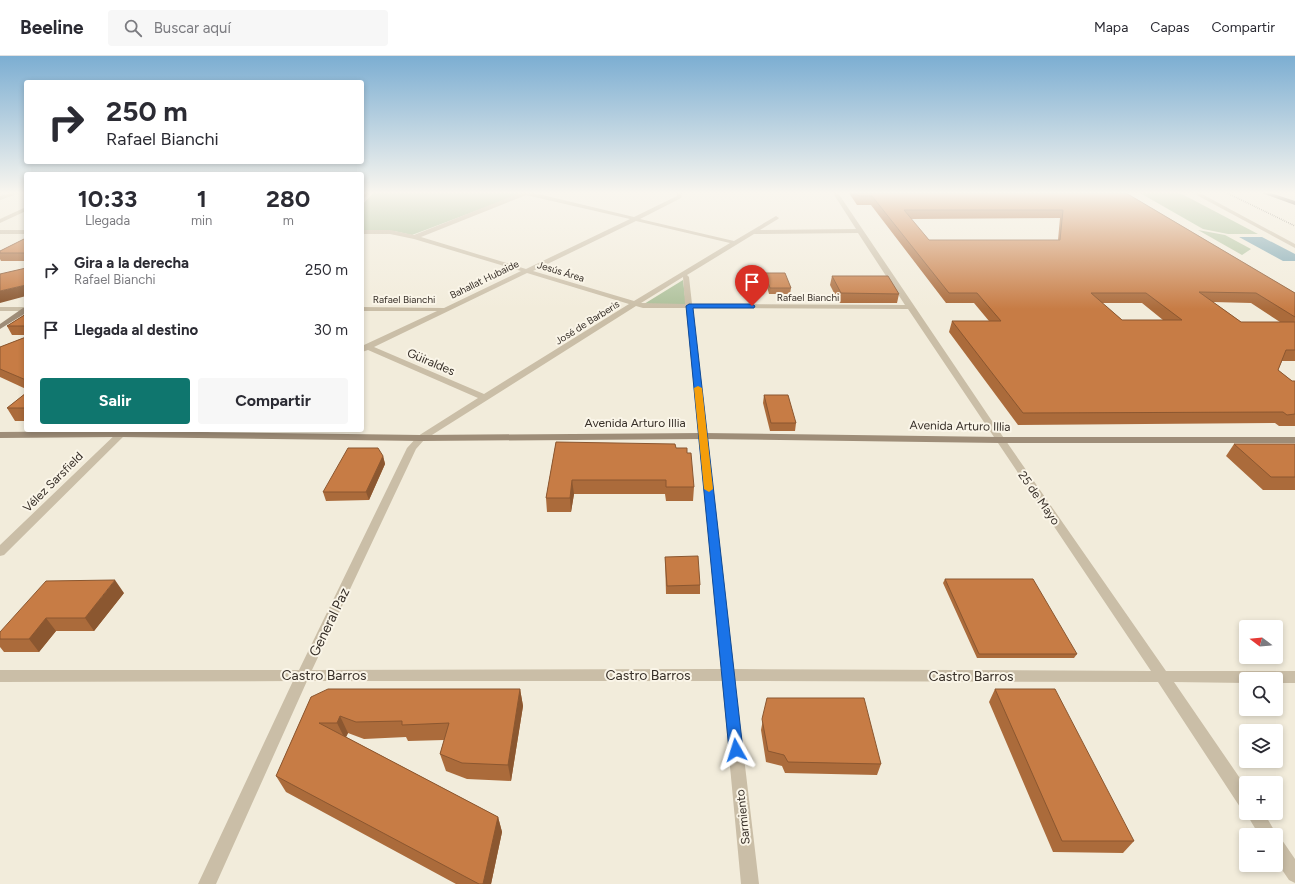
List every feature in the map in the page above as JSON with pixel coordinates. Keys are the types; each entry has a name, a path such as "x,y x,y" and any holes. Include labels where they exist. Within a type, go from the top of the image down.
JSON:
{"main road":[{"path":"0,327 24,311"},
{"name":"Avenida Arturo Illia","path":"0,435 122,432 421,438 703,436 999,440 1295,440"}],"street":[{"path":"0,232 24,232"},
{"name":"Jesús Área","path":"364,232 390,232 415,237 634,304"},
{"path":"415,237 429,232"},
{"name":"Bahallat Hubaide","path":"365,349 445,309 609,232"},
{"path":"689,232 736,243"},
{"path":"754,232 792,232"},
{"name":"José de Barberis","path":"412,448 421,438 634,304 754,232"},
{"name":"25 de Mayo","path":"859,232 999,440 1163,677 1239,791"},
{"path":"1268,232 1295,246"},
{"name":"Sarmiento","path":"683,274 686,277 750,884"},
{"name":"Rafael Bianchi","path":"634,304 648,306 910,307"},
{"path":"0,309 24,310"},
{"name":"Rafael Bianchi","path":"364,310 445,309"},
{"name":"Güiraldes","path":"365,349 485,398"},
{"name":"Vélez Sarsfield","path":"0,552 122,432"},
{"name":"General Paz","path":"207,884 303,675 412,448"},
{"name":"Castro Barros","path":"0,676 728,675 1295,677"},
{"path":"1283,856 1295,874"}],"green space":[{"path":"397,232 421,232 412,235"},
{"path":"1201,232 1225,235 1251,249 1242,255"},
{"path":"1216,232 1254,232 1258,234 1228,234"},
{"path":"683,280 686,305 644,304"}],"water":[{"path":"1239,237 1262,237 1295,254 1295,261 1283,261"}],"building":[{"path":"900,232 922,232 929,240 1060,240 1061,232 1191,232 1295,293 1295,317 1256,293 1199,292 1241,322 1295,322 1295,350 1286,350 1278,370 1292,381 1295,381 1295,414 1287,415 1283,412 1023,413 952,321 1001,321 977,293 949,293","holes":["1091,293 1146,293 1182,320 1122,320"]},
{"path":"24,239 24,253 0,253 0,251"},
{"path":"24,268 24,285 0,291 0,274"},
{"path":"765,273 785,273 791,288 770,288"},
{"path":"832,276 888,276 899,294 841,293"},
{"path":"24,315 24,326 7,326"},
{"path":"24,338 24,379 0,369 0,347"},
{"path":"24,395 24,408 7,408"},
{"path":"764,395 788,395 796,423 771,423"},
{"path":"556,442 675,444 676,448 687,448 687,453 691,453 694,487 666,487 666,480 572,480 570,498 546,498"},
{"path":"1234,444 1295,444 1295,477 1271,477"},
{"path":"348,448 378,448 383,456 366,492 323,492"},
{"path":"698,556 700,585 667,586 665,557"},
{"path":"945,579 1033,579 1077,654 979,654"},
{"path":"115,580 85,618 46,618 29,639 0,639 0,632 46,581"},
{"path":"328,689 520,689 508,765 462,763 440,754 449,723 402,725 402,721 356,722 340,716 337,723 319,723 498,817 483,884 479,884 276,776 311,697"},
{"path":"995,689 1055,689 1134,841 1062,841"},
{"path":"767,698 864,698 881,764 788,762 784,755 768,751 762,719"}],"slow traffic":[{"path":"698,388 709,489"}],"route":[{"path":"736,750 689,306 752,306"}]}
